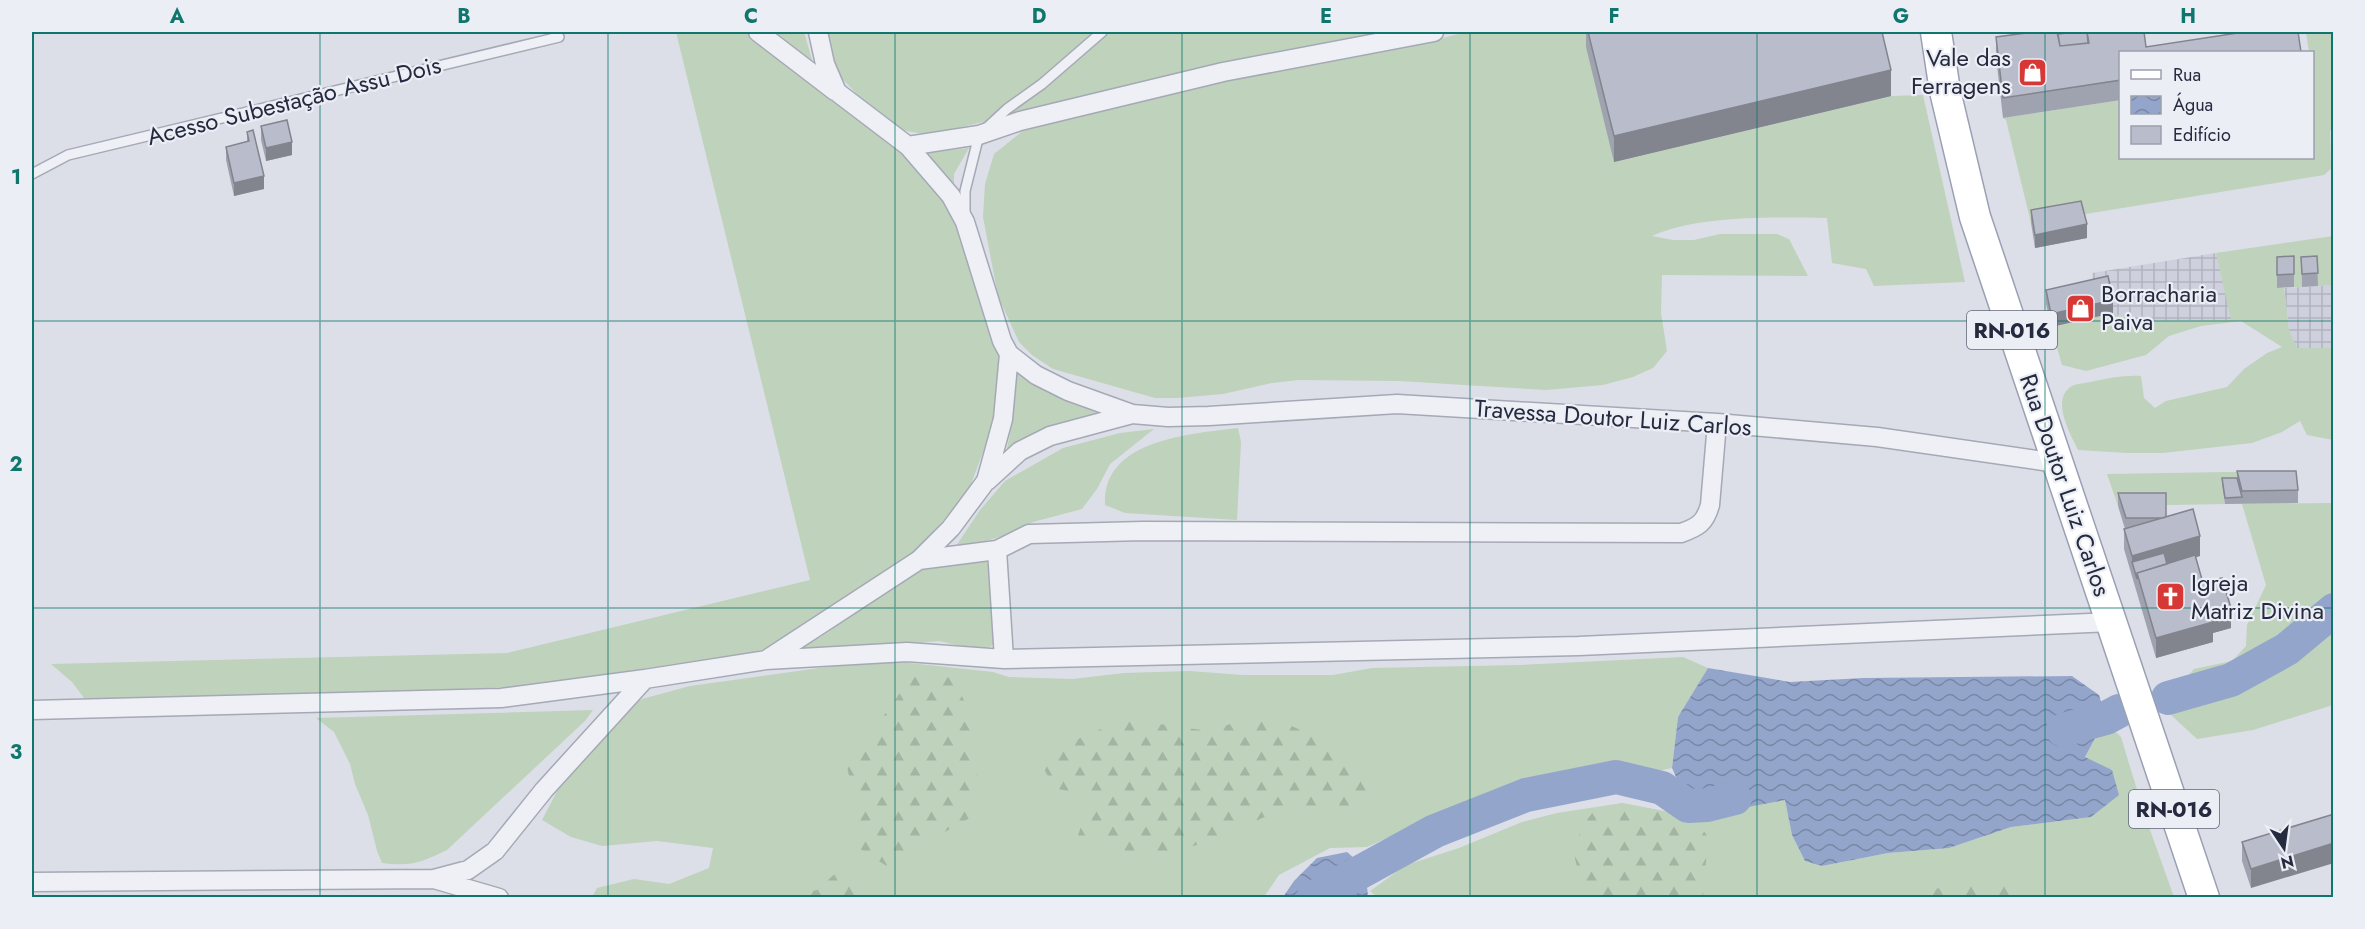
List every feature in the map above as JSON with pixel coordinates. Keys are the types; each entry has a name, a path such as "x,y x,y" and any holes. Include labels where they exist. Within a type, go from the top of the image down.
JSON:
{"main road":[{"name":"Rua Doutor Luiz Carlos","path":"1936,32 1945,91 1975,217 2204,897"}],"street":[{"path":"758,32 908,146 951,196 965,222 1002,341 1009,354 1036,375 1068,392 1132,414"},
{"path":"818,32 825,64 837,92"},
{"path":"908,146 979,135 1020,121 1223,72 1434,32"},
{"path":"986,481 1003,420 1009,354"},
{"name":"Travessa Doutor Luiz Carlos","path":"1132,414 1168,417 1397,404 1717,423 1877,437 2057,463"},
{"path":"766,660 920,560 951,528 986,481 1020,451 1050,436 1132,414"},
{"path":"920,560 997,550 1029,534 1143,531 1680,533 1699,527 1706,518 1710,505 1717,423"},
{"path":"997,550 1004,659"},
{"path":"32,710 501,698 766,660 907,652 1004,659 1580,646 2112,622"},
{"path":"32,882 434,879 468,870 495,850 544,790 645,679"},
{"path":"434,879 499,897"}],"lane":[{"path":"965,222 965,191 979,135 1102,32"},
{"name":"Acesso Subestação Assu Dois","path":"32,174 68,155 559,37"}],"shaded area":[{"path":"2216,253 2232,320 2132,321 2113,313 2108,290 2095,293 2092,273"},
{"path":"2333,285 2333,348 2297,349 2289,330 2284,288"}],"green space":[{"path":"676,32 750,32 913,157 956,214 996,346 1004,386 1000,406 967,495 909,557 885,570 762,650 726,658 510,687 96,704 84,698 72,682 51,664 507,653 810,580"},
{"path":"766,32 804,32 814,67"},
{"path":"823,32 1418,32 1024,112 928,135 897,129 872,110 833,69"},
{"path":"1467,32 1650,32 1614,162 1891,96 1923,95 1965,282 1874,286 1866,269 1832,263 1827,218 1737,219 1691,224 1670,229 1652,236 1673,240 1694,240 1720,234 1777,234 1789,239 1808,276 1662,275 1661,313 1667,351 1653,368 1633,377 1603,385 1546,390 1399,381 1299,380 1272,383 1223,394 1155,398 1053,369 1032,355 1019,342 998,296 983,217 985,184 994,154 1024,130 1090,111 1227,80 1414,45"},
{"path":"2306,32 2333,32 2331,169 2324,175 2031,223 2006,120 2003,118 2119,100 2119,159 2314,159 2314,51 2309,51"},
{"path":"969,148 954,174 954,190 939,167 924,153"},
{"path":"2333,236 2333,285 2318,286 2301,271 2302,287 2294,287 2277,271 2277,288 2284,288 2289,330 2297,348 2333,348 2333,440 2307,435 2300,421 2282,432 2252,443 2163,453 2078,450 2067,426 2062,407 2066,392 2072,386 2118,377 2141,376 2144,398 2155,408 2166,401 2227,387 2244,369 2267,353 2282,347 2241,321 2201,326 2169,336 2146,355 2086,371 2062,365 2051,327 2113,313 2132,321 2231,320 2216,253"},
{"path":"1012,363 1073,402 1097,413 1037,431 1006,454 1015,398"},
{"path":"1238,428 1241,442 1237,520 1125,513 1105,505 1108,483 1118,466 1133,453 1174,438"},
{"path":"1154,429 1110,464 1097,489 1082,509 1033,522 977,544 956,546 980,510 1005,481 1063,448 1120,433"},
{"path":"2294,471 2222,486 2225,504 2118,506 2107,474"},
{"path":"2333,503 2333,705 2253,730 2197,739 2171,715 2169,704 2180,685 2194,669 2232,661 2246,646 2247,625 2266,585 2242,504"},
{"path":"985,558 990,569 995,643 990,647 973,649 939,641 785,655 821,637 918,570 942,563"},
{"path":"1683,657 1708,668 1678,717 1672,768 1648,773 1595,765 1488,792 1367,847 1330,848 1279,875 1264,897 592,897 597,888 634,879 669,884 709,868 713,848 657,841 602,846 571,837 542,820 566,774 623,713 642,699 690,686 848,664 891,661 993,672 1009,677 1073,679 1124,673 1189,671 1243,675 1333,675 1372,668 1519,665"},
{"path":"915,672 952,678 972,715 977,783 975,815 934,838 891,869 859,848 862,831 845,759 862,746"},
{"path":"593,710 585,721 447,850 409,864 382,863 350,764 334,732 316,718"},
{"path":"1264,713 1321,741 1352,761 1366,780 1370,803 1346,813 1284,808 1225,835 1174,853 1137,856 1104,842 1077,838 1088,807 1081,794 1054,788 1043,767 1062,746 1124,719 1209,731"},
{"path":"2105,721 2121,737 2145,816 2174,897 1378,898 1370,891 1406,865 1459,848 1522,822 1557,813 1622,803 1694,817 1785,799 1792,835 1805,861 1822,866 1888,853 1949,848 2011,827 2091,817 2085,757"},
{"path":"1622,803 1694,817 1708,837 1703,897 1584,897 1574,854 1581,828 1593,812"},
{"path":"851,869 863,888 859,897 786,897 817,890 838,871"},
{"path":"1974,883 2029,889 2033,897 1906,897 1914,892"}],"water":[{"path":"1708,668 1790,682 1863,678 2072,676 2099,695 2106,718 2085,757 2112,770 2119,795 2091,817 2011,827 1949,848 1888,853 1822,866 1805,861 1792,835 1785,800 1694,817 1672,768 1678,717"},
{"path":"1347,852 1363,872 1368,897 1283,897 1294,881 1317,858"}],"building":[{"path":"1588,32 1882,32 1891,70 1614,136"},
{"path":"2034,32 2057,32 2060,46 2089,43 2087,32 2144,32 2146,47 2244,32 2298,32 2301,51 2119,51 2119,80 2003,98 1996,37"},
{"path":"2087,32 2088,43 2060,46 2058,34"},
{"path":"287,120 292,142 266,148 261,126"},
{"path":"253,130 264,176 234,183 226,147 249,141 247,132"},
{"path":"2081,201 2087,224 2035,235 2031,210"},
{"path":"2294,256 2294,274 2277,275 2277,257"},
{"path":"2317,256 2318,273 2302,274 2301,257"},
{"path":"2108,276 2113,300 2051,314 2046,290"},
{"path":"2237,471 2296,471 2298,490 2242,491"},
{"path":"2222,478 2237,478 2242,497 2225,498"},
{"path":"2118,493 2166,493 2166,517 2126,518"},
{"path":"2193,509 2200,536 2132,556 2124,529"},
{"path":"2164,553 2167,564 2137,573 2137,579 2132,562"},
{"path":"2195,555 2203,583 2222,578 2231,608 2210,614 2213,622 2156,638 2137,573"},
{"path":"2334,814 2334,843 2251,869 2242,842"}],"waterway":[{"path":"2168,698 2231,680 2287,649 2334,610"},
{"path":"2063,730 2106,718 2119,711"},
{"path":"1313,898 1435,831 1526,795 1616,777 1662,788 1688,806 1707,805 1735,798"}],"place":[{"name":"Vale das Ferragens","path":"2032,72"},
{"name":"Borracharia Paiva","path":"2080,308"},
{"name":"Igreja Matriz Divina","path":"2170,597"}]}
